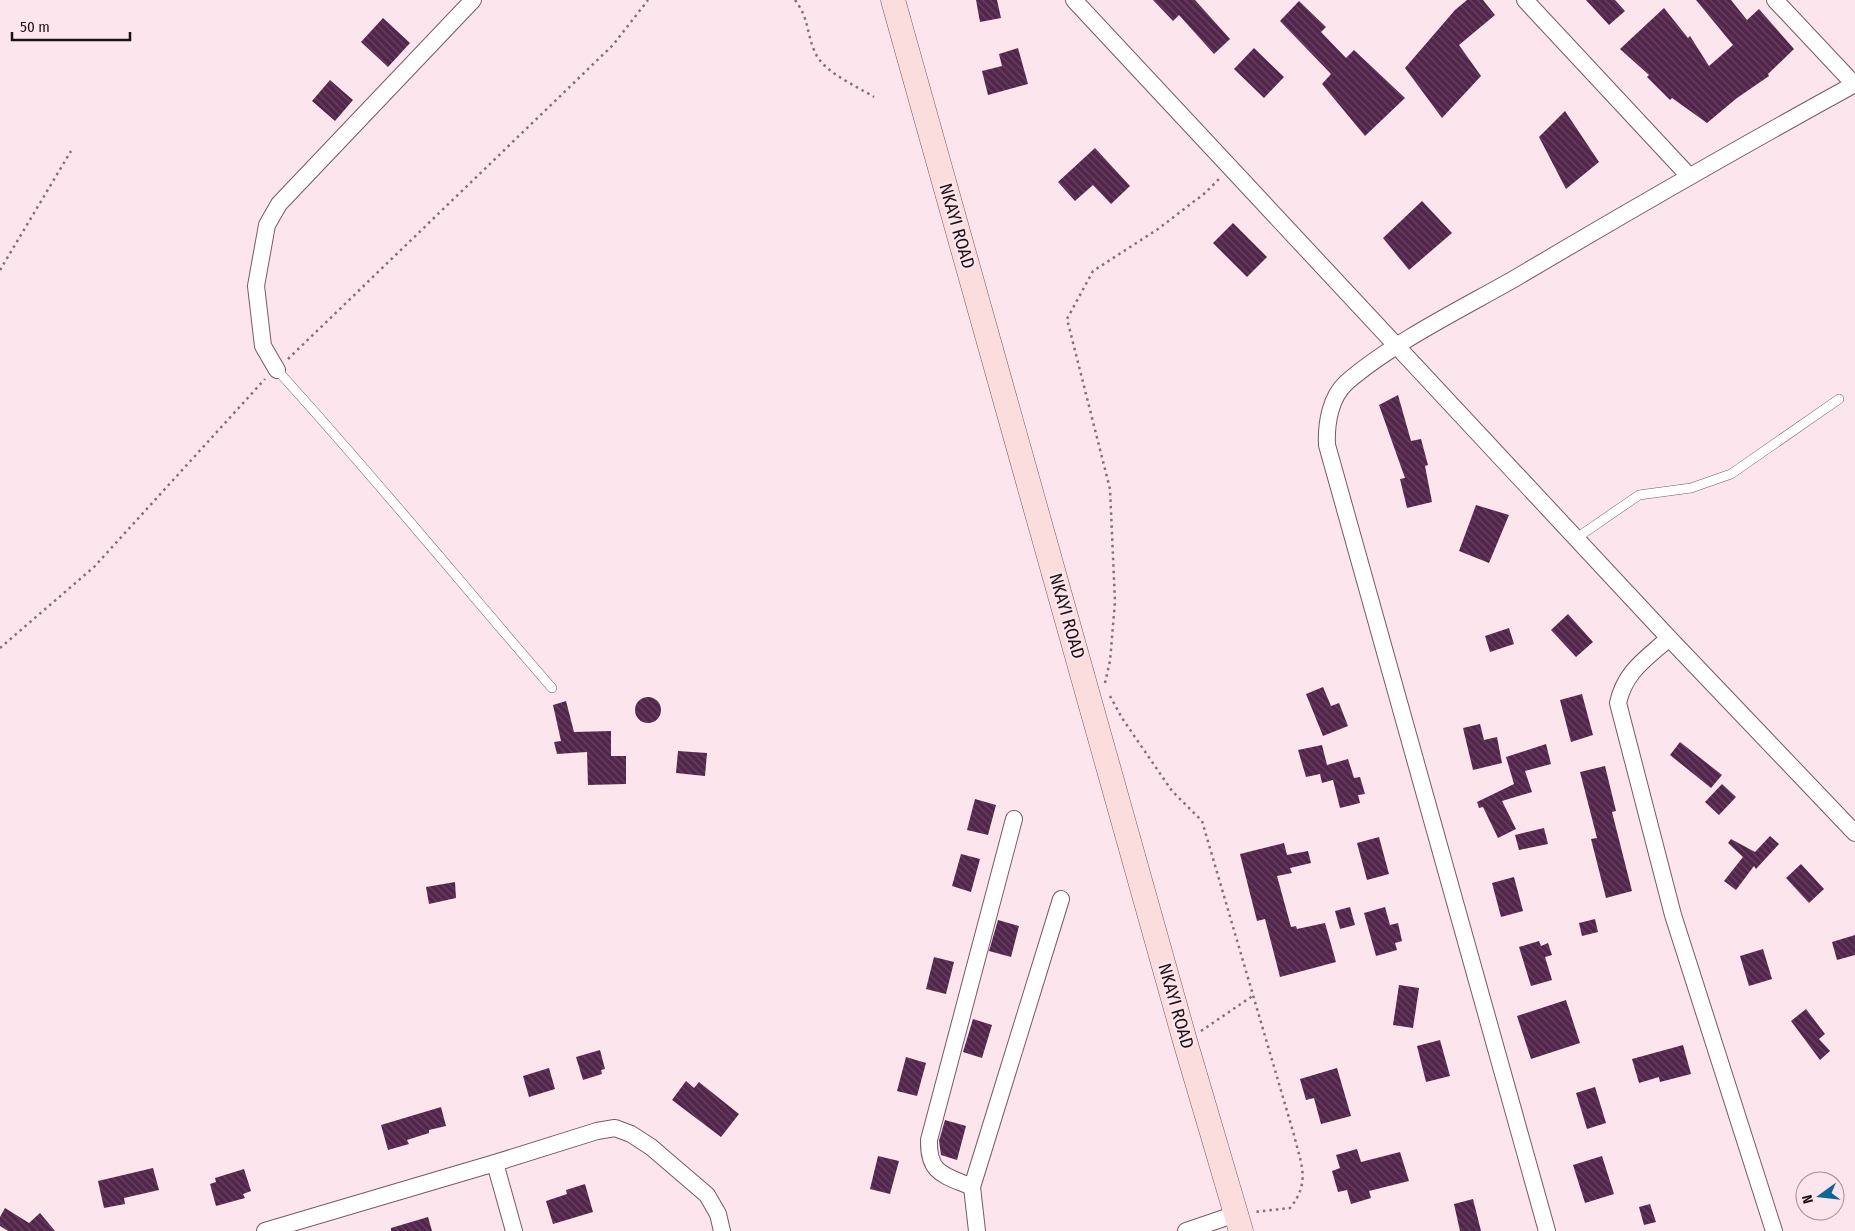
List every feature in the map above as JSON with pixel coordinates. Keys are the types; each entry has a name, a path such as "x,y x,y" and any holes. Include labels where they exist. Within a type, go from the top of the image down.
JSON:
{"main road":[{"name":"NKAYI ROAD","path":"893,0 1097,691 1185,1041 1239,1222"}],"street":[{"path":"277,370 263,346 256,286 267,225 278,204 473,0"},
{"path":"1074,0 1578,537 1670,638 1855,833"},
{"path":"1525,0 1689,176"},
{"path":"1547,1231 1327,445 1326,433 1333,402 1346,383 1398,347 1689,176 1855,84 1775,0"},
{"path":"1670,638 1630,674 1622,686 1618,703 1672,914 1774,1231"},
{"path":"972,1187 938,1173 930,1160 929,1140 1014,819"},
{"path":"977,1231 972,1187 1061,899"},
{"path":"265,1231 495,1163 598,1130 615,1128 631,1134 651,1147 707,1195 718,1214 722,1231"},
{"path":"495,1163 514,1231"},
{"path":"1186,1231 1239,1222"}],"lane":[{"path":"277,370 365,466 447,567 552,688"},
{"path":"1578,537 1639,495 1691,488 1731,474 1839,399"}],"path":[{"path":"0,648 94,566 257,386 277,370 613,45 648,0"},
{"path":"795,0 805,13 814,52 829,69 874,97"},
{"path":"0,270 71,151"},
{"path":"1230,167 1206,193 1158,229 1093,271 1067,319 1110,489 1115,602 1110,661 1097,691 1122,718 1172,790 1202,821 1254,995 1304,1178 1300,1195 1290,1208 1239,1222"},
{"path":"1185,1041 1254,995"}],"building":[{"path":"976,0 997,0 1001,18 980,22"},
{"path":"1153,0 1195,0 1230,39 1214,54 1179,15 1173,21"},
{"path":"1467,0 1483,0 1495,15 1459,45 1481,76 1442,118 1405,68 1455,10"},
{"path":"1586,0 1615,0 1625,11 1609,25"},
{"path":"1696,0 1731,0 1747,20 1759,9 1794,49 1768,74 1769,76 1737,98 1707,123 1672,98 1670,100 1647,77 1649,75 1620,49 1664,8 1688,38 1690,36 1709,66 1733,45"},
{"path":"1299,1 1326,27 1321,32 1346,58 1354,50 1405,98 1365,136 1322,84 1331,74 1280,21"},
{"path":"383,18 410,43 388,67 361,42"},
{"path":"1018,48 1028,84 988,95 982,71 1002,66 999,54"},
{"path":"1254,48 1284,77 1264,98 1234,69"},
{"path":"330,80 353,100 335,121 312,101"},
{"path":"1565,111 1599,162 1566,189 1539,137"},
{"path":"1095,148 1130,186 1111,204 1093,185 1075,201 1058,182"},
{"path":"1422,201 1452,233 1409,270 1383,238"},
{"path":"1233,223 1267,257 1247,277 1213,243"},
{"path":"1398,395 1411,441 1421,439 1428,465 1425,466 1432,502 1407,508 1400,479 1405,478 1379,405"},
{"path":"1476,505 1509,515 1489,563 1459,551"},
{"path":"1568,614 1593,642 1576,657 1551,630"},
{"path":"1509,628 1514,644 1490,652 1485,636"},
{"path":"1323,687 1331,706 1339,703 1348,726 1323,736 1306,694"},
{"path":"1582,694 1593,735 1571,742 1560,700"},
{"path":"648,697 657,701 661,710 657,719 648,723 639,719 635,710 639,701"},
{"path":"566,701 574,732 611,731 611,756 626,756 626,784 588,785 587,752 557,754 554,742 561,741 553,705"},
{"path":"1480,724 1484,740 1497,737 1502,763 1473,770 1463,728"},
{"path":"1680,742 1722,775 1711,788 1670,755"},
{"path":"1546,744 1551,764 1525,771 1532,792 1502,801 1516,829 1498,838 1483,807 1479,808 1477,802 1514,784 1506,757"},
{"path":"1322,745 1327,765 1348,759 1354,778 1360,777 1365,794 1358,795 1360,803 1340,808 1333,780 1322,783 1320,774 1306,777 1298,750"},
{"path":"678,751 707,753 705,776 676,773"},
{"path":"1605,766 1616,811 1612,812 1632,891 1606,898 1591,839 1597,838 1580,772"},
{"path":"1722,784 1736,797 1719,815 1705,802"},
{"path":"975,799 996,805 988,835 967,830"},
{"path":"1544,828 1548,844 1519,850 1515,835"},
{"path":"1770,836 1779,844 1756,869 1754,866 1736,890 1724,881 1743,857 1728,843 1731,839 1755,852"},
{"path":"1379,837 1389,874 1367,880 1357,843"},
{"path":"1284,843 1287,855 1308,851 1311,863 1290,868 1292,873 1277,876 1291,927 1296,926 1297,929 1325,923 1336,962 1280,977 1265,919 1257,921 1240,854"},
{"path":"961,854 980,859 971,892 952,886"},
{"path":"1801,864 1824,889 1809,903 1786,878"},
{"path":"1514,877 1523,911 1501,917 1492,883"},
{"path":"455,882 456,898 429,904 426,887"},
{"path":"1350,907 1355,925 1340,929 1335,911"},
{"path":"1385,907 1390,925 1398,923 1402,941 1395,943 1397,950 1376,956 1364,913"},
{"path":"1595,919 1598,932 1582,936 1579,923"},
{"path":"998,920 1019,926 1011,957 989,951"},
{"path":"1855,935 1855,955 1837,960 1832,942"},
{"path":"1539,941 1541,946 1548,943 1552,955 1545,957 1552,980 1531,986 1519,947"},
{"path":"1763,949 1772,979 1749,986 1740,956"},
{"path":"934,957 954,962 946,994 926,989"},
{"path":"1399,985 1419,988 1413,1028 1393,1025"},
{"path":"1566,1000 1580,1043 1531,1059 1517,1016"},
{"path":"1806,1009 1825,1034 1819,1039 1830,1051 1820,1060 1791,1021"},
{"path":"973,1019 992,1025 982,1058 963,1052"},
{"path":"1440,1040 1450,1076 1426,1082 1417,1046"},
{"path":"1683,1045 1691,1074 1660,1082 1659,1077 1639,1083 1632,1059"},
{"path":"600,1050 605,1069 601,1070 602,1074 583,1080 576,1057"},
{"path":"906,1057 926,1063 917,1096 897,1091"},
{"path":"549,1068 555,1089 529,1097 523,1076"},
{"path":"1337,1068 1351,1116 1321,1124 1314,1098 1306,1100 1300,1079"},
{"path":"686,1081 694,1088 699,1082 739,1114 721,1137 672,1100"},
{"path":"1595,1087 1606,1123 1587,1129 1576,1093"},
{"path":"441,1107 446,1126 429,1130 429,1133 407,1140 409,1144 388,1150 381,1125"},
{"path":"945,1120 966,1126 957,1160 941,1155 939,1141"},
{"path":"1357,1149 1361,1162 1400,1152 1409,1181 1369,1191 1371,1198 1351,1204 1347,1190 1338,1192 1332,1171 1340,1168 1336,1155"},
{"path":"878,1156 899,1161 890,1194 870,1189"},
{"path":"1602,1156 1614,1194 1585,1203 1573,1165"},
{"path":"153,1168 159,1190 124,1198 125,1204 104,1208 98,1181"},
{"path":"244,1169 251,1191 243,1194 245,1198 216,1206 210,1184 216,1182 215,1178"},
{"path":"585,1184 593,1212 553,1224 546,1201 567,1194 566,1190"},
{"path":"1473,1199 1481,1231 1460,1231 1454,1204"},
{"path":"1650,1204 1656,1222 1644,1225 1639,1207"},
{"path":"5,1208 29,1223 40,1213 55,1231 8,1231 0,1226 0,1217"},
{"path":"428,1217 432,1231 391,1231 391,1228"}]}
